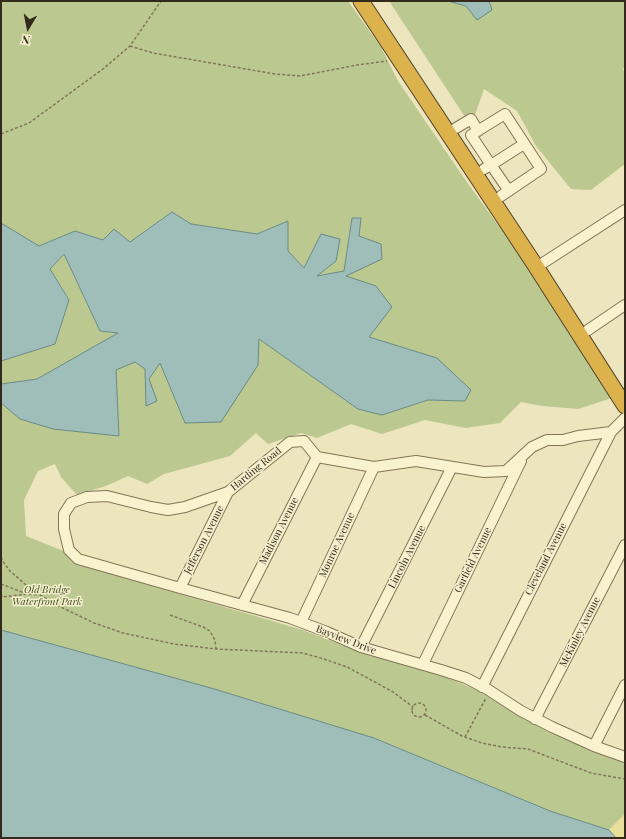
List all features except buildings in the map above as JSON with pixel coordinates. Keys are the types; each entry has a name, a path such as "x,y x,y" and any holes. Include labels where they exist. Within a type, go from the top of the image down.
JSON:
{"highway":[{"path":"361,1 625,406"},
{"path":"371,1 467,133 505,194 544,263 625,388"}],"street":[{"path":"467,133 505,114 541,169 505,194"},
{"path":"488,167 524,144"},
{"path":"544,263 625,210"},
{"path":"588,330 625,305"},
{"path":"317,458 374,468 416,461 484,472 506,471 532,447 547,440 563,440 578,436 611,432 625,418"},
{"name":"Cleveland Avenue","path":"484,691 611,432"},
{"name":"Harding Road","path":"78,559 69,550 64,529 64,514 71,503 87,497 107,496 151,508 168,510 185,507 228,492 290,442 304,441 317,458"},
{"name":"Garfield Avenue","path":"423,664 523,456"},
{"name":"Madison Avenue","path":"242,605 317,458"},
{"name":"Lincoln Avenue","path":"361,647 452,467"},
{"name":"Monroe Avenue","path":"301,622 374,468"},
{"name":"Jefferson Avenue","path":"180,588 228,492"},
{"name":"McKinley Avenue","path":"535,719 625,545"},
{"name":"Bayview Drive","path":"78,559 290,618 361,647 423,664 466,678 484,691 535,719 594,746 625,757"},
{"path":"594,746 625,685"}],"path":[{"path":"1,134 28,123 103,69 130,46 162,1"},
{"path":"130,46 153,53 275,74 300,76 357,65 400,60"},
{"path":"1,557 10,571 40,595 94,623 123,633 174,644 216,649 303,653 347,667 393,692 413,707"},
{"path":"1,584 29,594"},
{"path":"1,594 2,597 29,594 40,595"},
{"path":"170,614 210,631 215,640 216,649"},
{"path":"465,737 484,691"},
{"path":"417,703 423,704 426,708 425,715 422,717 416,717 412,713 413,707 417,703"},
{"path":"425,715 465,737 482,743 495,746 528,749 591,773 625,780"}],"green space":[{"name":"Old Bridge Waterfront Park","path":"1,1 348,1 381,47 398,81 464,178 519,254 612,398 578,409 542,406 521,402 500,423 466,428 425,420 382,434 351,424 317,438 301,433 268,444 256,433 230,456 164,474 147,484 128,476 106,486 77,495 61,477 55,464 38,471 24,500 26,536 66,552 84,566 303,630 365,654 440,675 477,690 550,733 625,763 625,814 609,830 550,811 374,738 211,688 1,630 1,403 20,419 119,436 116,370 135,362 145,369 146,405 149,379 160,363 185,423 259,339 358,409 382,415 428,400 465,401 437,358 369,337 376,286 345,276 381,244 358,236 361,218 352,218 344,271 316,276 321,234 304,269 288,251 288,221 257,234 191,224 172,212 130,242 103,240 75,231 39,246 1,223"},
{"path":"389,1 448,1 492,10 489,1 625,1 625,67 623,69 625,73 625,164 591,190 571,189 536,146 517,111 484,89 471,126"},
{"path":"64,254 100,331 118,333 37,379 1,384 1,361 55,344 69,300 50,269"}],"sand":[{"path":"625,814 625,838 616,838 609,830"}],"water":[{"path":"448,1 489,1 492,10 477,20 466,6"},
{"path":"172,212 191,224 257,234 288,221 288,251 304,268 321,234 340,239 336,261 317,276 344,271 352,218 361,218 359,236 381,244 382,259 346,276 376,286 392,307 369,337 437,358 471,390 465,401 428,400 382,415 358,409 259,339 258,365 221,422 185,423 160,363 149,379 157,401 146,406 145,369 135,362 116,370 119,436 53,429 20,419 1,403 1,384 37,379 118,333 100,331 64,254 50,269 69,300 55,344 1,361 1,223 39,246 75,231 103,240 114,229 130,242"},
{"path":"1,630 211,688 374,738 550,811 609,830 616,838 1,838"}]}
